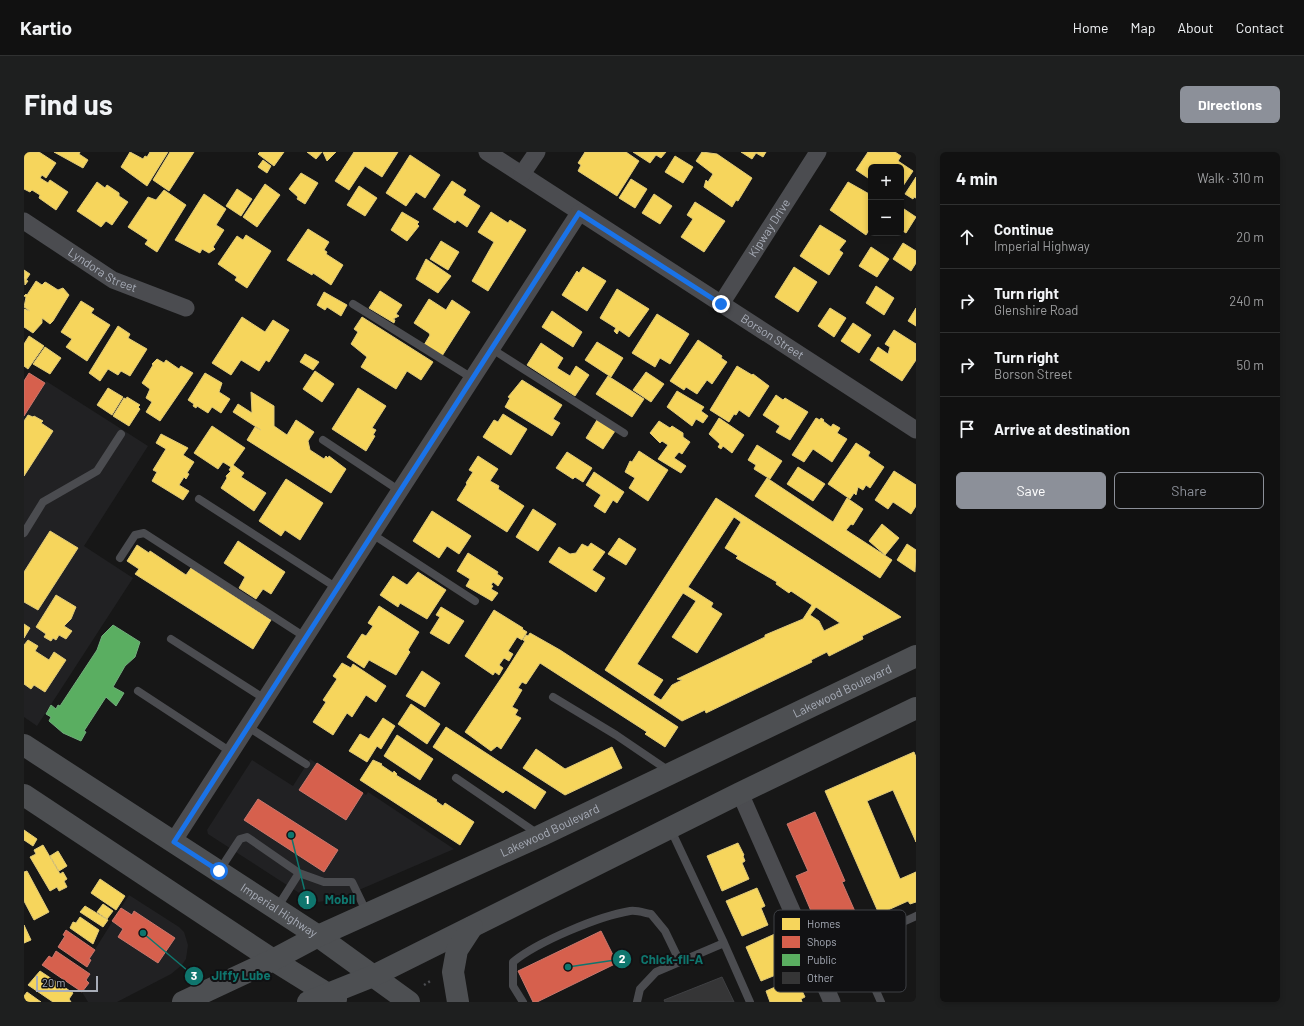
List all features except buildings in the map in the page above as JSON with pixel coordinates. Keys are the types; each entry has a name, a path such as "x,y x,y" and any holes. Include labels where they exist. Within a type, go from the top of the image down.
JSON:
{"main road":[{"name":"Lakewood Boulevard","path":"183,1002 273,960 318,936 540,836 916,656"},
{"path":"24,795 273,960 325,999 670,827 916,708"},
{"name":"Imperial Highway","path":"24,745 277,908 410,1002"},
{"path":"458,1002 453,972 457,950 472,927"}],"street":[{"name":"Borson Street","path":"486,152 916,430"},
{"path":"522,174 537,152"},
{"name":"Kipway Drive","path":"721,304 818,152"},
{"path":"174,842 579,213"},
{"name":"Lyndora Street","path":"24,221 113,280 186,308"},
{"path":"740,793 791,910"},
{"path":"828,992 832,1002"}],"lane":[{"path":"353,304 472,378"},
{"path":"492,348 624,433"},
{"path":"24,533 43,502 97,471 121,434"},
{"path":"323,440 400,491"},
{"path":"199,499 337,588"},
{"path":"120,558 135,535 144,533 305,637"},
{"path":"372,534 475,601"},
{"path":"171,638 265,699"},
{"path":"138,691 231,752"},
{"path":"553,697 616,736 671,773"},
{"path":"248,727 306,764"},
{"path":"456,778 540,836"},
{"path":"670,827 750,1002"},
{"path":"219,871 240,839 247,837 299,873 324,882 352,882 368,913"},
{"path":"277,908 299,873"},
{"path":"523,1002 513,986 513,962 526,952 557,936 594,922 632,911 652,914 665,931 680,962"},
{"path":"906,921 916,916"},
{"path":"636,1002 640,989 656,972 724,943"},
{"path":"877,992 881,1002"}],"path":[{"path":"429,976 434,980"}],"shaded area":[{"path":"46,381 148,446 84,546 133,578 37,726 24,717 24,416"},
{"path":"310,759 366,795 368,792 454,849 338,899 318,902 310,900 208,834 207,830 252,760 293,786"},
{"path":"129,895 179,927 184,932 188,945 186,959 182,965 171,974 117,1002 88,1002 82,992 89,983 86,980 90,974 87,967 91,960 89,959"}],"place":[{"name":"Mobil","path":"291,835"},
{"name":"Jiffy Lube","path":"143,933"},
{"name":"Chick-fil-A","path":"568,967"}],"route":[{"path":"219,871 174,842 579,213 721,304"}]}
